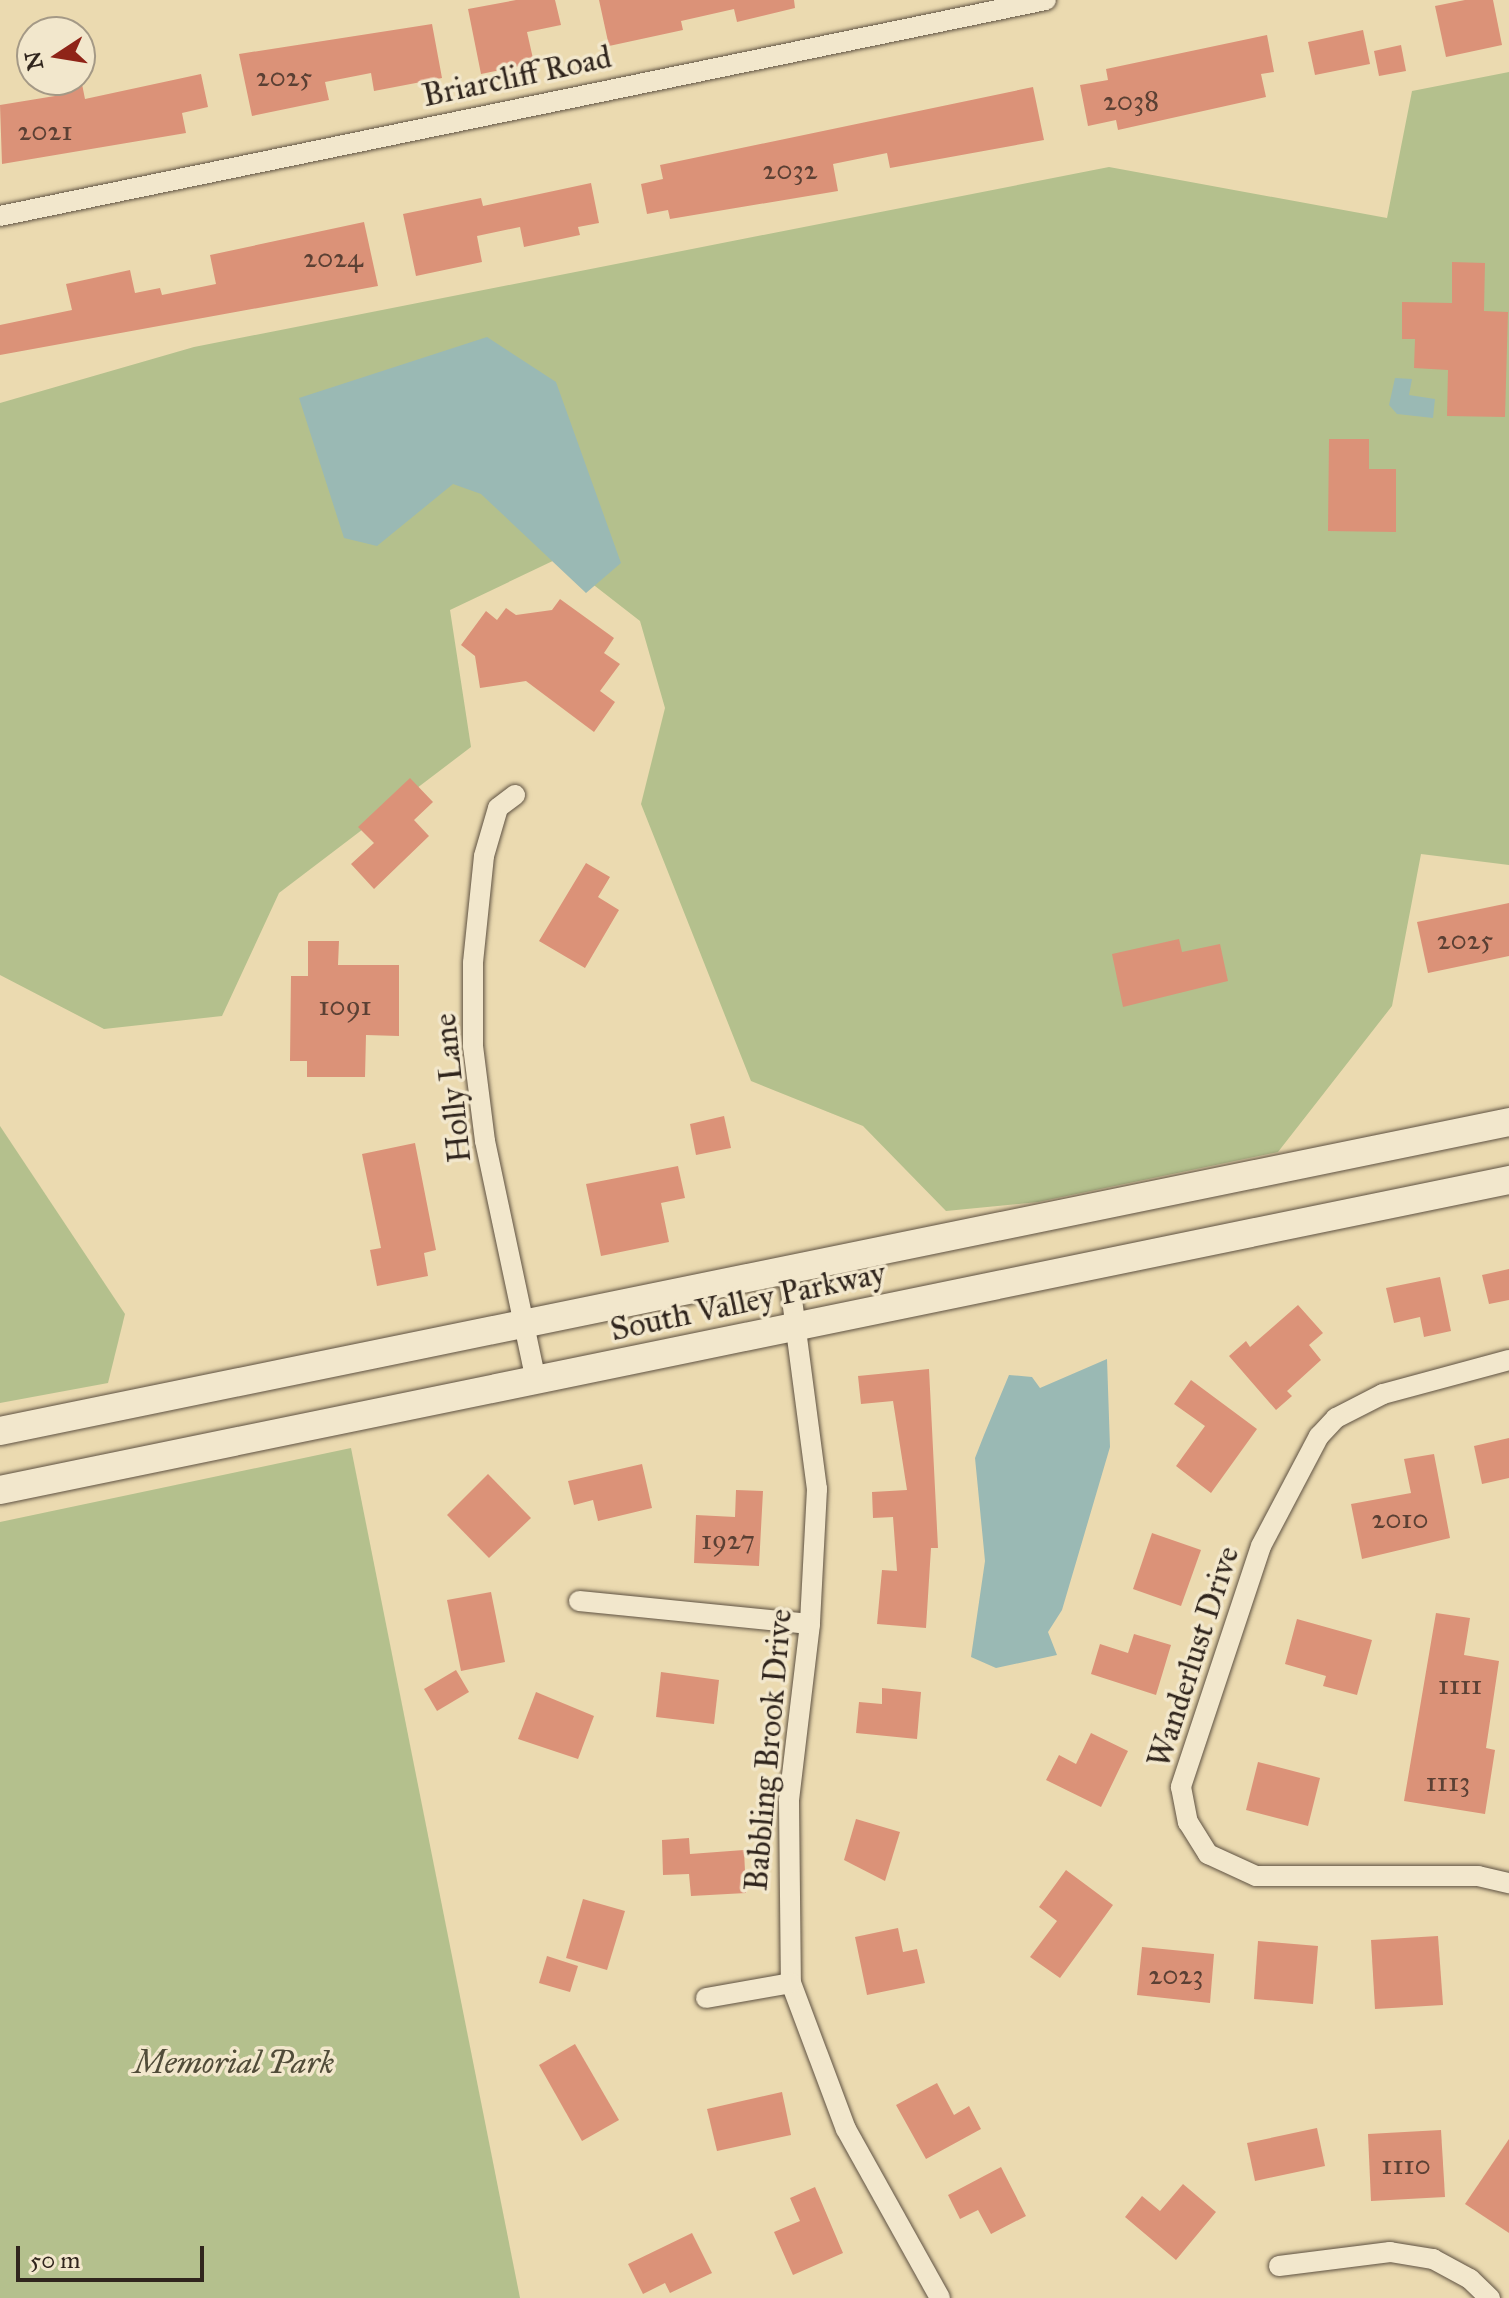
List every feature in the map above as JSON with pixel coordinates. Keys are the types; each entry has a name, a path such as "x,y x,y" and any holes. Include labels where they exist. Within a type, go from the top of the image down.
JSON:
{"main road":[{"name":"South Valley Parkway","path":"0,1431 1509,1122"},
{"name":"South Valley Parkway","path":"0,1490 1509,1180"}],"street":[{"name":"Briarcliff Road","path":"0,216 1046,0"},
{"name":"Holly Lane","path":"515,795 498,808 484,856 473,963 473,1046 520,1324 536,1381"},
{"name":"Babbling Brook Drive","path":"788,1269 798,1325 817,1489 810,1624 789,1801 791,1983 846,2129 933,2295"},
{"name":"Wanderlust Drive","path":"1509,1360 1383,1394 1336,1418 1319,1436 1261,1546 1181,1787 1188,1822 1208,1854 1256,1876 1478,1876 1509,1883"},
{"path":"579,1601 810,1624"},
{"path":"706,1998 791,1983"},
{"path":"1279,2266 1390,2252 1433,2259 1470,2279 1490,2298"}],"green space":[{"path":"1509,72 1509,865 1421,854 1392,1006 1278,1152 1038,1202 946,1211 863,1126 751,1081 641,804 665,708 640,621 559,558 450,610 471,747 279,893 222,1016 104,1029 0,975 0,403 194,347 1109,167 1387,218 1412,91"},
{"path":"0,1126 125,1314 108,1383 0,1403"},
{"name":"Memorial Park","path":"351,1448 520,2298 0,2298 0,1522"}],"water":[{"path":"487,337 556,382 621,563 586,593 481,494 453,484 377,546 344,538 299,398"},
{"path":"1395,378 1412,379 1409,395 1435,399 1433,418 1397,414 1389,405"},
{"path":"1107,1359 1110,1447 1062,1610 1048,1632 1057,1655 996,1668 971,1657 985,1561 975,1458 1009,1375 1032,1377 1040,1388"}],"building":[{"path":"516,0 555,0 561,25 527,32 534,63 481,74 468,9"},
{"path":"599,0 794,0 795,8 737,22 734,9 681,21 683,30 609,46"},
{"path":"1465,0 1493,0 1502,45 1446,57 1435,6"},
{"path":"432,24 442,78 374,91 371,73 325,82 329,100 252,116 239,54"},
{"path":"1363,30 1370,64 1315,75 1308,42"},
{"path":"1267,35 1274,72 1261,74 1266,97 1118,130 1116,120 1088,126 1080,85 1108,80 1106,69"},
{"path":"1401,45 1406,71 1379,76 1374,51"},
{"path":"201,74 208,107 182,113 186,133 2,164 0,105 55,96 84,96 85,99"},
{"path":"1033,87 1044,140 890,168 887,153 833,164 838,191 670,219 668,210 647,214 641,184 663,179 660,165"},
{"path":"591,183 599,223 578,227 580,235 524,247 520,227 477,236 482,262 416,276 403,214 481,198 483,206"},
{"path":"364,222 378,286 0,355 0,325 72,310 66,284 130,270 135,293 160,288 162,295 216,284 210,255"},
{"path":"1452,262 1485,263 1484,311 1508,312 1505,417 1447,416 1448,370 1414,368 1415,339 1402,339 1402,302 1452,303"},
{"path":"1329,439 1369,439 1369,469 1396,469 1396,532 1328,531"},
{"path":"560,599 614,638 604,653 620,664 600,691 615,702 594,732 526,681 480,688 475,656 461,645 486,611 497,620 506,608 516,615 552,610"},
{"path":"410,778 433,802 414,820 429,836 374,889 351,864 374,843 358,827"},
{"path":"586,863 610,877 598,897 619,910 585,968 539,941"},
{"path":"1509,903 1509,956 1428,973 1417,922"},
{"path":"1179,939 1182,952 1220,944 1228,981 1123,1007 1112,954"},
{"path":"308,941 339,941 338,965 399,965 399,1036 366,1035 365,1077 307,1077 307,1061 290,1061 291,976 308,976"},
{"path":"724,1116 731,1148 696,1155 690,1124"},
{"path":"415,1143 436,1250 424,1253 428,1276 377,1286 370,1250 381,1248 362,1154"},
{"path":"678,1166 685,1198 661,1203 669,1242 601,1256 586,1184"},
{"path":"1509,1269 1509,1300 1489,1304 1482,1275"},
{"path":"1440,1277 1451,1331 1424,1337 1420,1317 1394,1323 1386,1288"},
{"path":"1298,1305 1323,1333 1309,1345 1321,1360 1287,1391 1292,1396 1276,1410 1229,1356 1246,1341 1250,1347"},
{"path":"929,1369 938,1548 931,1548 926,1628 877,1624 882,1570 897,1571 893,1517 873,1518 872,1492 907,1490 893,1401 861,1404 858,1376"},
{"path":"1191,1380 1257,1429 1211,1493 1176,1466 1205,1426 1174,1404"},
{"path":"1509,1438 1509,1478 1482,1484 1474,1446"},
{"path":"1434,1454 1450,1538 1362,1559 1351,1504 1411,1493 1404,1459"},
{"path":"642,1464 652,1508 598,1521 593,1500 574,1505 568,1481"},
{"path":"488,1474 531,1518 489,1558 447,1515"},
{"path":"736,1490 763,1491 759,1566 694,1563 696,1515 735,1517"},
{"path":"1152,1533 1201,1550 1181,1606 1133,1589"},
{"path":"491,1592 505,1662 461,1671 447,1600"},
{"path":"1436,1613 1470,1618 1464,1655 1499,1661 1486,1748 1495,1750 1485,1814 1404,1801"},
{"path":"1297,1619 1372,1640 1357,1695 1323,1686 1326,1676 1285,1664"},
{"path":"1134,1634 1171,1645 1156,1695 1091,1674 1100,1644 1128,1653"},
{"path":"456,1670 469,1692 437,1711 424,1689"},
{"path":"661,1672 719,1680 714,1724 656,1717"},
{"path":"882,1688 921,1692 917,1739 856,1733 859,1702 882,1704"},
{"path":"536,1692 594,1716 578,1759 518,1739"},
{"path":"1091,1733 1128,1751 1101,1807 1046,1780 1059,1755 1076,1764"},
{"path":"1258,1762 1320,1778 1308,1826 1246,1810"},
{"path":"856,1819 900,1832 885,1881 844,1860"},
{"path":"689,1838 690,1854 744,1850 746,1893 691,1896 689,1874 663,1875 662,1840"},
{"path":"1066,1870 1113,1905 1060,1978 1030,1957 1057,1921 1039,1907"},
{"path":"583,1899 625,1911 607,1970 566,1958"},
{"path":"898,1928 903,1952 917,1949 925,1983 867,1995 855,1937"},
{"path":"1438,1936 1443,2005 1375,2009 1371,1940"},
{"path":"1258,1941 1318,1946 1313,2004 1254,1999"},
{"path":"1142,1947 1214,1954 1210,2003 1137,1995"},
{"path":"547,1956 578,1966 570,1992 539,1983"},
{"path":"575,2044 619,2120 582,2141 539,2065"},
{"path":"937,2083 954,2115 969,2106 981,2129 926,2159 896,2105"},
{"path":"782,2092 791,2135 717,2151 707,2109"},
{"path":"1317,2128 1325,2166 1255,2181 1247,2143"},
{"path":"1441,2130 1445,2197 1371,2201 1368,2134"},
{"path":"1509,2139 1509,2233 1465,2204"},
{"path":"1001,2167 1026,2216 991,2234 978,2210 960,2219 948,2195"},
{"path":"1183,2184 1216,2212 1176,2260 1125,2217 1142,2196 1160,2211"},
{"path":"815,2187 843,2253 793,2275 774,2232 800,2221 790,2198"},
{"path":"692,2233 712,2273 670,2293 665,2283 643,2294 628,2264"}]}
